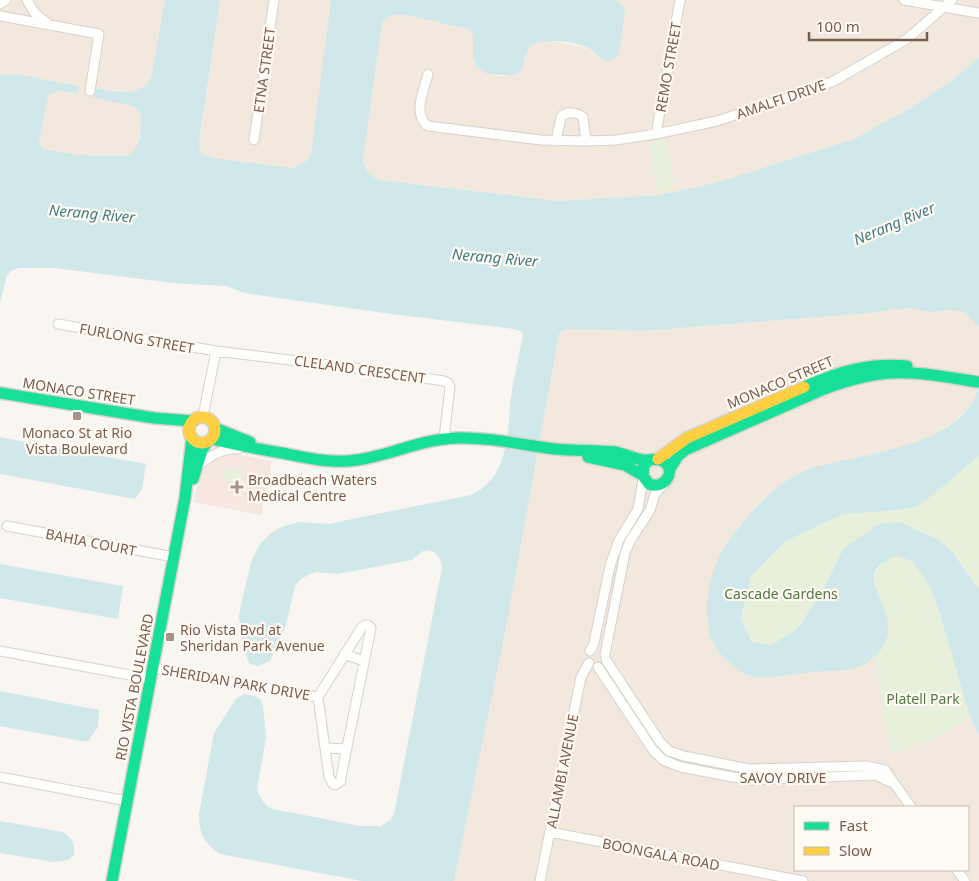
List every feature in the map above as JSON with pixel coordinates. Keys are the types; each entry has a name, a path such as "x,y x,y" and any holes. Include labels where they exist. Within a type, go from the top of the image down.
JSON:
{"street":[{"path":"0,4 6,0"},
{"path":"27,0 37,15 50,25"},
{"name":"ETNA STREET","path":"254,140 274,0"},
{"name":"REMO STREET","path":"656,134 680,0"},
{"path":"904,0 978,13"},
{"name":"AMALFI DRIVE","path":"428,74 420,110 421,119 426,126 556,141 616,140 717,121 832,82 907,39 952,0"},
{"path":"0,16 99,34 90,91"},
{"path":"556,141 561,117 564,114 570,113 580,115 583,118 586,141"},
{"name":"FURLONG STREET","path":"58,324 216,351"},
{"name":"CLELAND CRESCENT","path":"216,351 363,368 444,381 448,383 450,388 444,438"},
{"name":"RIO VISTA BOULEVARD","path":"112,881 185,498 194,426 216,351"},
{"name":"MONACO STREET","path":"669,470 678,456 703,437 844,372 889,364 914,366 952,377 975,381"},
{"name":"MONACO STREET","path":"0,393 194,426 197,442 212,436"},
{"path":"194,426 211,420 212,436"},
{"path":"446,422 458,435 469,438"},
{"path":"212,436 245,447 271,451"},
{"path":"212,436 319,461 347,461 444,438 483,439 550,448 625,465 643,477 650,485 660,486 664,483"},
{"name":"RIO VISTA BOULEVARD","path":"185,498 202,450 212,436"},
{"name":"MONACO STREET","path":"654,460 687,438 703,437"},
{"path":"196,467 221,450 243,449 245,447"},
{"path":"566,451 609,451 654,460 667,465 669,470 669,475 655,494 650,510 624,553 605,657 598,667 589,663 587,657 594,643 610,566 620,540 638,509 643,477 642,470 654,460"},
{"name":"BAHIA COURT","path":"7,526 174,557"},
{"name":"SHERIDAN PARK DRIVE","path":"368,625 371,628 364,661 340,781 336,785 333,784 329,777 318,697 362,626 368,625"},
{"path":"590,651 599,649 605,657"},
{"name":"SHERIDAN PARK DRIVE","path":"0,651 318,697"},
{"path":"344,654 364,661"},
{"name":"SAVOY DRIVE","path":"605,657 660,742 669,751 684,756 749,769 876,767 885,770 910,806"},
{"name":"ALLAMBI AVENUE","path":"540,881 580,677 589,663"},
{"name":"SAVOY DRIVE","path":"598,667 653,750 663,760 680,767 748,780 876,775 896,787"},
{"path":"610,684 618,678"},
{"path":"326,748 347,749"},
{"path":"0,777 127,801"},
{"name":"BOONGALA ROAD","path":"550,832 803,881"}],"shaded area":[{"path":"0,0 165,0 151,78 146,85 138,90 129,92 97,88 94,97 133,106 140,112 142,120 136,150 132,155 80,155 44,149 39,143 48,96 53,92 60,91 77,94 79,86 16,74 0,75"},
{"path":"220,0 331,0 311,154 306,161 293,168 212,158 203,154 199,146"},
{"path":"615,0 979,0 979,57 954,79 912,107 854,139 715,183 658,195 558,201 381,180 371,176 364,169 363,160 382,21 389,16 401,14 467,29 473,35 474,58 500,76 512,76 522,70 528,48 536,42 547,40 587,48 601,59 621,3"},
{"path":"909,308 931,312 949,310 966,312 979,327 979,387 973,403 956,420 934,435 906,446 807,469 785,482 761,501 722,550 708,596 708,621 763,678 816,671 872,660 883,647 923,575 936,600 970,717 979,735 979,881 454,881 505,633 559,334 565,329 642,331 859,314"},
{"path":"234,453 272,461 261,515 193,502 203,469 210,462 221,456"}],"green space":[{"path":"667,140 674,188 657,191 649,142"},
{"name":"Cascade Gardens","path":"979,456 979,589 959,559 940,540 926,532 896,522 843,549 823,590 797,629 771,645 752,642 741,619 751,576 786,541 843,514 890,511 914,507 924,502"},
{"path":"229,467 243,469 240,484 224,481 225,474 220,473"},
{"name":"Platell Park","path":"895,555 910,560 920,570 929,587 954,657 970,717 932,739 891,754 875,657 884,643 887,629 874,582 878,568"}],"water":[{"name":"Nerang River","path":"165,0 220,0 200,136 199,146 203,154 212,158 293,168 306,161 311,154 331,0 615,0 621,3 625,10 620,47 618,55 611,61 600,58 583,46 558,41 540,42 529,48 522,70 512,76 485,73 476,66 473,58 473,35 467,29 401,14 389,16 382,22 363,160 365,168 369,173 381,180 558,201 658,195 715,183 854,139 912,107 954,79 979,57 979,327 965,312 949,310 931,312 909,308 859,314 642,331 565,329 559,334 505,633 454,881 362,881 220,854 203,837 199,814 214,733 236,699 244,694 260,699 263,705 266,738 257,789 266,805 273,809 360,826 381,826 390,820 394,814 442,568 440,558 429,550 423,551 412,560 337,574 316,572 308,575 295,586 286,625 270,661 258,666 250,664 247,658 241,636 239,616 251,562 259,545 271,533 284,526 300,522 328,524 471,495 484,487 500,466 504,453 512,389 523,335 520,331 244,293 227,286 173,283 55,268 19,268 11,271 7,275 0,302 0,75 16,74 79,86 77,94 58,91 48,96 39,143 44,149 80,155 127,156 135,149 140,137 140,112 133,106 94,98 96,88 126,92 140,89 146,85 151,78"},
{"path":"979,387 979,456 924,502 914,507 890,511 843,514 786,541 751,576 741,619 752,642 771,645 797,629 823,590 843,549 879,524 896,522 905,524 939,540 952,551 979,589 979,735 970,717 936,600 923,575 910,560 895,556 886,560 876,569 874,580 887,617 888,628 886,639 880,651 866,663 846,670 819,671 765,678 748,675 734,666 716,648 711,638 707,615 709,589 721,553 752,511 782,484 809,469 917,442 938,432 956,421 970,406"},
{"path":"0,437 146,464 142,489 135,499 0,474"},
{"path":"0,564 123,586 118,619 0,598"},
{"path":"0,691 99,710 98,727 88,741 82,741 0,726"},
{"path":"0,821 63,832 72,840 74,855 68,860 54,862 0,853"}],"traffic: fast":[{"path":"804,387 854,369 880,365 907,366"},
{"path":"669,470 678,456 685,450 824,389 849,381 874,375 913,373 979,382"},
{"path":"0,393 154,418 193,421"},
{"path":"215,428 250,442"},
{"path":"112,881 185,498 192,438"},
{"path":"212,439 329,461 370,458 444,439 482,439 555,449 615,452 644,460 656,459 661,460 667,465 669,470 669,474 664,482 655,485 649,484 643,476 644,465 649,460"},
{"path":"193,479 202,450 207,442"},
{"path":"588,457 625,465 642,475"}],"traffic: slow":[{"path":"658,459 687,438 804,387"},
{"path":"202,417 211,421 215,430 211,439 202,443 193,439 189,430 193,421 202,417"}],"place":[{"name":"Monaco St at Rio Vista Boulevard","path":"77,416"},
{"name":"Broadbeach Waters Medical Centre","path":"237,487"},
{"name":"Rio Vista Bvd at Sheridan Park Avenue","path":"170,637"}]}
